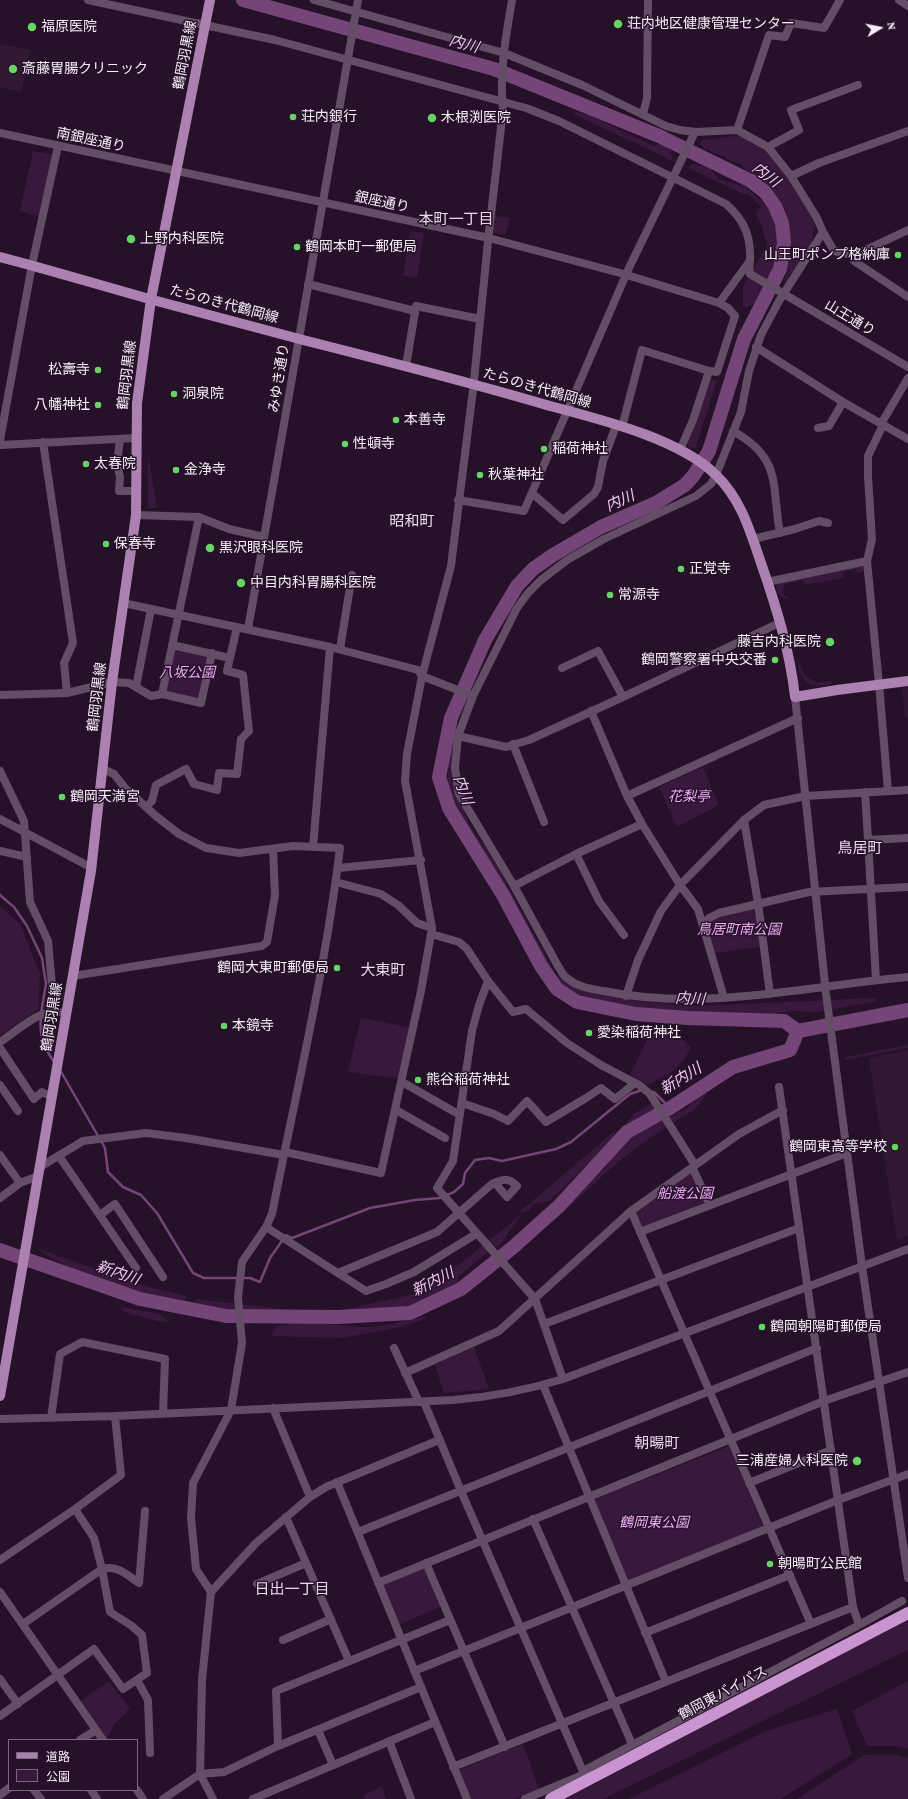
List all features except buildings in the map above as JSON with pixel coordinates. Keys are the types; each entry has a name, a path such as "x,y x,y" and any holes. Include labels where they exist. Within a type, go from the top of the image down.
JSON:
{"highway":[{"name":"鶴岡東バイパス","path":"551,1799 585,1776 908,1613"}],"main road":[{"name":"鶴岡羽黒線","path":"0,1396 92,868 112,682 136,515 137,403 151,300 210,4"},
{"name":"たらのき代鶴岡線","path":"0,257 151,300 406,366 568,411 644,434 683,452 713,472 733,494 752,539 767,582 792,673 795,697"},
{"path":"795,697 908,680"}],"street":[{"path":"88,0 349,56 502,97 559,122 726,204 737,213 747,232 750,249 750,274 744,274 738,278"},
{"path":"314,0 356,14 504,55 582,85 666,126 693,136 736,130 768,148 791,176 817,218 834,251 853,254 908,230"},
{"name":"みゆき通り","path":"248,629 283,440 308,284 358,0"},
{"path":"0,1198 20,1183 39,1172 59,1156 83,1141 146,1133 285,1153 381,1173 402,1082 432,931 421,860 405,781 407,754 422,676 451,566 473,384 503,110 502,97 504,55 512,0"},
{"path":"643,114 647,98 648,0"},
{"path":"736,130 768,35 785,37 791,23 824,28 840,0"},
{"path":"899,0 908,6"},
{"path":"768,148 799,130 791,110 858,85"},
{"path":"791,176 819,163 908,130"},
{"name":"南銀座通り","path":"0,133 177,171"},
{"path":"458,500 524,511 533,494 625,275 693,136"},
{"path":"0,440 4,391 58,146"},
{"name":"銀座通り","path":"177,171 489,238 625,275 719,303"},
{"path":"823,232 781,292 766,324 756,347 741,412 713,472 711,484 696,496 604,539 567,560 528,593 518,608 473,696 458,736 455,768 459,794 514,886 539,934 566,978 581,986 626,996 679,999 724,998 826,991 876,980 908,978"},
{"path":"853,254 854,261 908,297"},
{"path":"533,494 563,520 594,494 598,488 603,461 619,426 642,350 717,372 735,316 728,308 719,303 750,261"},
{"name":"山王通り","path":"750,274 908,367"},
{"path":"308,284 415,311"},
{"path":"406,366 416,306 480,319"},
{"path":"756,347 843,402 908,439"},
{"path":"683,452 710,370"},
{"path":"888,791 880,684 867,561 872,539 868,456 882,425 908,378"},
{"path":"818,428 829,426 843,402"},
{"path":"733,431 757,447 769,463 775,484 776,512 780,533"},
{"path":"0,445 136,438"},
{"path":"120,440 117,463 120,477 119,491 137,491"},
{"path":"43,442 73,644 64,663 67,693"},
{"path":"136,515 199,517 229,529 264,537"},
{"path":"162,694 199,517"},
{"path":"752,539 780,533 819,521 828,523"},
{"path":"767,582 867,561"},
{"path":"340,649 352,575"},
{"path":"123,603 330,646 418,670 422,676 473,696"},
{"path":"136,687 151,609"},
{"path":"458,736 506,747 529,740 779,623"},
{"path":"146,807 152,801 156,785 186,769 194,784 217,790 219,773 237,774 242,739 249,731 243,675 227,671 237,627"},
{"path":"172,645 230,658"},
{"path":"313,847 330,646"},
{"path":"562,668 598,651 623,697"},
{"path":"0,695 67,693 112,682 129,683 151,696 162,694 200,703 212,654"},
{"path":"795,697 826,991 862,1266 908,1578"},
{"path":"591,711 627,796 642,824 680,885 698,909 724,998"},
{"path":"627,796 798,718"},
{"path":"513,744 544,822"},
{"path":"103,768 114,774 125,788 179,834 206,848 239,853 293,846 340,848 336,882 301,1078 272,1214 266,1227 242,1262 238,1296 242,1343 231,1410 193,1483 191,1518 196,1569 211,1592"},
{"path":"0,771 24,822 30,902 48,941 52,997 49,1012"},
{"path":"626,996 638,960 661,911 680,885 744,820 764,805 806,796 908,790"},
{"path":"865,792 876,980"},
{"path":"0,819 92,868"},
{"path":"744,820 758,903 770,994"},
{"path":"514,886 576,854 642,824"},
{"path":"868,840 908,838"},
{"path":"73,976 262,946 267,942 275,895 273,849"},
{"path":"0,852 27,857"},
{"path":"576,854 599,901 624,935"},
{"path":"338,868 421,860"},
{"path":"336,882 380,894 398,905 417,923 459,942 467,950 488,981 513,1012 526,1008 567,1043 601,1065 636,1083 650,1094 675,1132 694,1166 710,1205"},
{"path":"703,924 709,918 718,914 758,903 816,892 908,887"},
{"path":"488,981 479,1005 472,1031 453,1161 436,1188 535,1299 563,1379"},
{"path":"0,1042 41,1014 59,1010 67,1014"},
{"path":"0,1048 34,1099 42,1092 52,1096"},
{"path":"402,1082 460,1115"},
{"path":"462,1102 508,1121 527,1101 546,1122 600,1088 615,1099 636,1083"},
{"path":"0,1085 18,1110"},
{"path":"779,1087 853,1607 859,1625"},
{"path":"396,1110 445,1138"},
{"path":"405,1373 498,1331 631,1211 739,1134 783,1110"},
{"path":"640,1232 847,1153"},
{"path":"0,1155 20,1183"},
{"path":"59,1156 136,1268"},
{"path":"338,1273 438,1232 495,1183"},
{"path":"100,1215 115,1204 163,1276"},
{"path":"631,1211 811,1624"},
{"path":"266,1227 366,1291 414,1272 478,1236"},
{"path":"544,1324 800,1228"},
{"path":"0,1419 115,1416 421,1402 486,1397 543,1385 563,1379 908,1249"},
{"path":"51,1418 60,1354 82,1342 165,1359 163,1413"},
{"path":"394,1348 439,1440 585,1776"},
{"path":"358,1532 816,1348"},
{"path":"378,1583 824,1401 908,1372"},
{"path":"543,1385 666,1682"},
{"path":"273,1408 310,1497"},
{"path":"0,1560 75,1509 121,1475 115,1416"},
{"path":"213,1799 200,1774 202,1680 211,1592 256,1543 310,1497 337,1482 439,1440"},
{"path":"749,1483 831,1450"},
{"path":"414,1671 838,1500 908,1474"},
{"path":"337,1482 466,1799"},
{"path":"0,1716 94,1649 123,1689 147,1673 142,1635 132,1626 110,1612 102,1569 94,1538 75,1509"},
{"path":"22,1624 102,1569 111,1567 123,1572 139,1583 145,1511"},
{"path":"286,1517 349,1661"},
{"path":"533,1519 632,1744"},
{"path":"257,1584 306,1563"},
{"path":"426,1563 504,1747"},
{"path":"645,1633 790,1575"},
{"path":"0,1592 102,1739"},
{"path":"525,1799 585,1776 632,1744 902,1601"},
{"path":"453,1767 561,1723 614,1704 853,1607"},
{"path":"283,1640 331,1619"},
{"path":"278,1746 276,1691 450,1620"},
{"path":"0,1679 18,1704"},
{"path":"137,1680 148,1700 150,1753"},
{"path":"163,1799 200,1774 224,1772 278,1746 421,1687"},
{"path":"253,1799 435,1722"},
{"path":"82,1739 96,1730"},
{"path":"318,1730 333,1765"},
{"path":"389,1741 412,1799"},
{"path":"0,1795 8,1789"},
{"path":"35,1791 41,1799"}],"shaded area":[{"name":"斎藤胃腸クリニック","path":"0,44 31,50 21,92 0,87"},
{"path":"902,688 908,688 908,717 906,718 905,715"},
{"name":"鶴岡東高等学校","path":"908,1050 908,1236 897,1240 869,1058"}],"green space":[{"path":"576,112 589,115 654,146 656,144 665,146 671,151 672,159 689,167 694,163 711,169 719,179 746,187 770,210 774,217 778,237 778,248 771,274 756,303 743,307 743,287 767,245 761,224 756,215 761,206 748,194 743,194 573,114"},
{"path":"735,136 747,138 758,143 768,151 787,174 815,222 811,244 786,283 784,282 788,268 786,268 789,251 788,222 785,210 779,199 759,179 745,169 744,166 703,148 700,144 702,140"},
{"path":"33,151 55,155 42,218 20,211"},
{"path":"495,216 510,218 505,236 493,232"},
{"path":"410,231 424,233 417,278 403,276"},
{"path":"710,379 717,381 695,449 687,446"},
{"path":"148,455 157,508 148,508"},
{"path":"864,565 866,571 857,573 856,569 843,572 844,578 804,585 803,580 785,584 782,592 790,599 783,598 777,593 776,585 778,581"},
{"name":"八坂公園","path":"174,647 209,655 199,701 165,692"},
{"path":"798,665 801,665 804,675 816,683 831,681 831,684 809,684 803,678"},
{"path":"467,699 470,700 454,745 457,795 472,829 495,862 556,975 574,987 639,1001 697,1006 875,998 875,1002 816,1012 795,1011 776,1013 774,1016 764,1017 754,1013 740,1015 677,1012 616,1005 582,998 570,991 545,967 510,897 460,819 448,795 448,765 451,743"},
{"name":"花梨亭","path":"703,767 719,805 677,827 659,787"},
{"path":"0,906 21,925 40,974 38,1009 0,1036"},
{"name":"鳥居町南公園","path":"756,906 761,947 715,953 705,924 712,919"},
{"path":"361,1018 409,1027 400,1079 348,1072"},
{"path":"650,1034 681,1038 691,1047 683,1061 673,1071 646,1086 630,1075"},
{"path":"908,1045 908,1048 845,1060 845,1057"},
{"path":"706,1093 700,1104 695,1109 673,1122 630,1153 573,1203 550,1220 563,1208 574,1193 605,1168 619,1146 634,1131 685,1110 700,1094"},
{"path":"653,1102 656,1109 632,1126 622,1128 634,1114"},
{"path":"616,1130 611,1142 549,1201 532,1204 530,1210 517,1214"},
{"name":"船渡公園","path":"692,1171 706,1202 644,1228 640,1226 636,1216 637,1209"},
{"path":"521,1215 500,1245 494,1247 458,1277 457,1286 411,1310 370,1313 337,1311 424,1292"},
{"path":"36,1248 141,1285 186,1296 184,1304 112,1287 60,1263"},
{"path":"196,1299 281,1309 283,1314 219,1313 193,1307"},
{"path":"121,1307 159,1314 169,1322 157,1321 124,1312"},
{"path":"423,1317 422,1320 397,1328 342,1338 271,1336 277,1326 288,1324 310,1323 372,1327 394,1324"},
{"path":"474,1347 489,1389 444,1393 435,1365"},
{"name":"鶴岡東公園","path":"729,1446 763,1526 628,1582 595,1499"},
{"path":"425,1568 442,1606 399,1625 382,1585"},
{"path":"908,1618 908,1650 603,1799 561,1799 589,1787"},
{"path":"109,1681 130,1709 114,1724 107,1739 80,1701"},
{"path":"908,1681 908,1749 898,1746 867,1746 852,1711"},
{"path":"837,1709 852,1754 781,1799 629,1799 766,1731"},
{"path":"523,1744 539,1789 514,1799 471,1799 459,1770"},
{"path":"890,1754 908,1758 908,1799 797,1799 864,1755"},
{"path":"382,1786 386,1799 365,1799 364,1795"}],"waterway":[{"name":"内川","path":"243,0 494,69 659,136 751,181 765,192 775,206 782,223 784,242 780,269 744,339 709,451 694,475 685,485 656,503 601,527 553,555 533,569 517,586 485,640 451,718 439,777 449,808 503,895 541,966 557,989 577,1002 636,1014 687,1018 784,1021 798,1031 908,1010"},
{"path":"0,895 14,907 27,926 42,958 46,984 41,1013"},
{"path":"41,1018 43,1042 55,1063"},
{"name":"新内川","path":"0,1250 140,1299 226,1316 339,1317 410,1313 461,1289 511,1249 559,1206 627,1132 670,1108 733,1067 790,1050 798,1031"},
{"path":"60,1070 105,1148 108,1172 123,1187 141,1195 157,1213 193,1273 204,1278 250,1278 260,1282 270,1258 286,1235 292,1238 370,1208 415,1200 440,1198 454,1192 463,1184 465,1173 475,1160 489,1158 502,1161 556,1149 571,1142 630,1094 642,1090"},
{"path":"651,1092 654,1092 670,1108"}],"place":[{"name":"荘内地区健康管理センター","path":"618,24"},
{"name":"福原医院","path":"32,27"},
{"name":"斎藤胃腸クリニック","path":"13,69"},
{"name":"荘内銀行","path":"293,117"},
{"name":"木根渕医院","path":"432,118"},
{"name":"上野内科医院","path":"131,239"},
{"name":"鶴岡本町一郵便局","path":"297,247"},
{"name":"山王町ポンプ格納庫","path":"898,255"},
{"name":"松壽寺","path":"98,370"},
{"name":"洞泉院","path":"174,394"},
{"name":"八幡神社","path":"98,405"},
{"name":"本善寺","path":"396,420"},
{"name":"性頓寺","path":"345,444"},
{"name":"稲荷神社","path":"544,449"},
{"name":"太春院","path":"86,464"},
{"name":"金浄寺","path":"176,470"},
{"name":"秋葉神社","path":"480,475"},
{"name":"保春寺","path":"106,544"},
{"name":"黒沢眼科医院","path":"210,548"},
{"name":"正覚寺","path":"681,569"},
{"name":"中目内科胃腸科医院","path":"241,583"},
{"name":"常源寺","path":"610,595"},
{"name":"藤吉内科医院","path":"830,642"},
{"name":"鶴岡警察署中央交番","path":"775,660"},
{"name":"鶴岡天満宮","path":"62,797"},
{"name":"鶴岡大東町郵便局","path":"337,968"},
{"name":"本鏡寺","path":"224,1026"},
{"name":"愛染稲荷神社","path":"589,1033"},
{"name":"熊谷稲荷神社","path":"418,1080"},
{"name":"鶴岡東高等学校","path":"895,1147"},
{"name":"鶴岡朝陽町郵便局","path":"762,1327"},
{"name":"三浦産婦人科医院","path":"857,1461"},
{"name":"朝暘町公民館","path":"770,1564"}],"district":[{"name":"本町一丁目","path":"456,219"},
{"name":"昭和町","path":"412,521"},
{"name":"鳥居町","path":"860,848"},
{"name":"大東町","path":"383,970"},
{"name":"朝暘町","path":"657,1443"},
{"name":"日出一丁目","path":"292,1589"}]}
